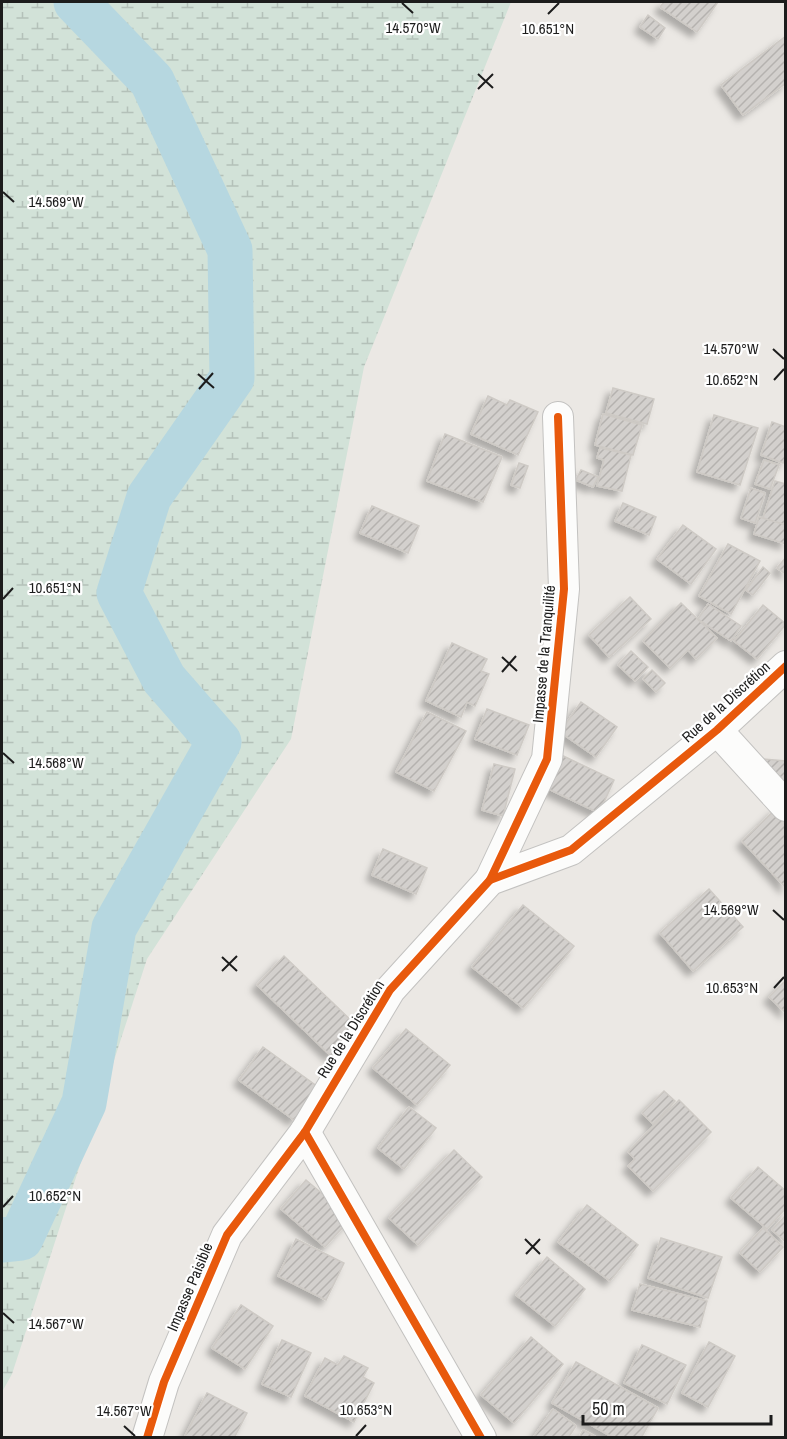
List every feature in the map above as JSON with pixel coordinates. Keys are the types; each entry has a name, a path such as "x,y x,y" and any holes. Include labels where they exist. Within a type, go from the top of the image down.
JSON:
{"street":[{"name":"Impasse de la Tranquilité","path":"490,880 547,759 564,589 558,417"},
{"name":"Rue de la Discrétion","path":"305,1132 390,990 490,880 571,850 717,730 786,666"},
{"path":"717,730 786,806"},
{"path":"305,1132 481,1437"},
{"name":"Impasse Paisible","path":"147,1437 164,1382 227,1235 305,1132"}],"green space":[{"path":"2,2 511,2 364,367 291,739 147,959 12,1374 2,1392"}],"building":[{"path":"664,2 718,2 697,32 660,7"},
{"path":"648,15 665,28 658,39 640,27"},
{"path":"786,36 786,83 743,115 721,85"},
{"path":"613,388 654,399 647,424 606,413"},
{"path":"488,396 507,405 510,400 538,412 518,455 471,434"},
{"path":"603,414 642,425 633,455 595,445"},
{"path":"714,415 758,428 740,485 697,472"},
{"path":"772,422 786,427 786,455 783,463 761,455"},
{"path":"445,434 502,457 483,502 427,481"},
{"path":"600,448 631,455 622,491 597,486 604,460 597,458"},
{"path":"764,460 779,465 770,489 755,484"},
{"path":"519,463 528,466 520,488 511,485"},
{"path":"581,470 598,477 593,487 576,480"},
{"path":"775,481 786,484 786,525 763,518"},
{"path":"751,488 765,493 755,523 741,518"},
{"path":"623,503 656,517 649,535 615,521"},
{"path":"372,506 419,526 408,553 360,533"},
{"path":"759,517 786,525 786,544 754,534"},
{"path":"683,525 716,549 691,584 657,559"},
{"path":"728,544 760,561 731,614 699,596"},
{"path":"786,557 786,574 777,568"},
{"path":"763,567 770,573 753,595 746,590"},
{"path":"630,597 651,619 609,657 589,635"},
{"path":"681,603 717,638 696,659 688,650 670,668 643,641"},
{"path":"708,604 741,626 731,641 698,619"},
{"path":"763,605 786,624 757,659 734,641"},
{"path":"452,643 487,659 481,671 489,674 475,706 467,702 461,717 426,701"},
{"path":"631,651 648,667 635,681 618,665"},
{"path":"652,670 665,683 656,692 643,679"},
{"path":"581,702 617,727 596,757 560,732"},
{"path":"487,709 529,725 517,755 475,739"},
{"path":"427,712 466,731 434,791 396,772"},
{"path":"557,753 614,780 599,813 542,786"},
{"path":"752,758 786,761 786,788"},
{"path":"494,764 515,769 503,816 482,810"},
{"path":"777,808 786,817 786,888 742,841"},
{"path":"383,849 427,868 416,894 372,875"},
{"path":"709,889 743,927 693,971 660,933"},
{"path":"523,905 574,946 523,1008 472,967"},
{"path":"284,956 358,1027 331,1056 257,985"},
{"path":"786,980 786,1013 769,997"},
{"path":"406,1029 450,1065 417,1105 373,1068"},
{"path":"263,1047 318,1087 294,1120 239,1080"},
{"path":"664,1091 675,1101 653,1124 642,1113"},
{"path":"679,1100 711,1132 653,1191 628,1166 635,1159 628,1152"},
{"path":"409,1107 436,1128 404,1169 378,1148"},
{"path":"454,1150 482,1177 418,1245 389,1218"},
{"path":"758,1167 786,1191 786,1208 767,1229 731,1198"},
{"path":"306,1180 351,1218 325,1247 281,1209"},
{"path":"587,1205 638,1245 610,1281 558,1242"},
{"path":"786,1215 786,1242 772,1230"},
{"path":"763,1228 783,1247 760,1272 740,1253"},
{"path":"661,1238 722,1257 708,1298 648,1278"},
{"path":"296,1239 344,1263 326,1300 278,1276"},
{"path":"547,1257 585,1289 555,1326 516,1295"},
{"path":"640,1284 707,1301 700,1327 632,1310"},
{"path":"241,1305 273,1326 245,1369 212,1348"},
{"path":"531,1337 563,1364 514,1423 481,1395"},
{"path":"282,1340 311,1353 291,1397 262,1384"},
{"path":"709,1342 735,1356 708,1407 682,1393"},
{"path":"642,1345 686,1365 667,1404 624,1383"},
{"path":"344,1356 368,1368 363,1377 374,1383 354,1422 305,1396 325,1358 338,1365"},
{"path":"576,1362 658,1408 641,1438 614,1438 552,1403"},
{"path":"207,1393 247,1413 234,1438 184,1438"},
{"path":"553,1409 576,1426 568,1438 533,1438"},
{"path":"583,1430 598,1438 579,1438"}],"waterway":[{"path":"2,1240 21,1238 84,1103 114,928 219,742 164,679 119,593 149,497 232,378 230,250 152,81 76,2"}],"cycle path":[{"path":"490,880 547,759 564,589 558,417"},
{"path":"147,1438 164,1382 227,1235 305,1132 390,990 490,880 571,850 717,730 786,666"},
{"path":"305,1132 481,1438"}]}
